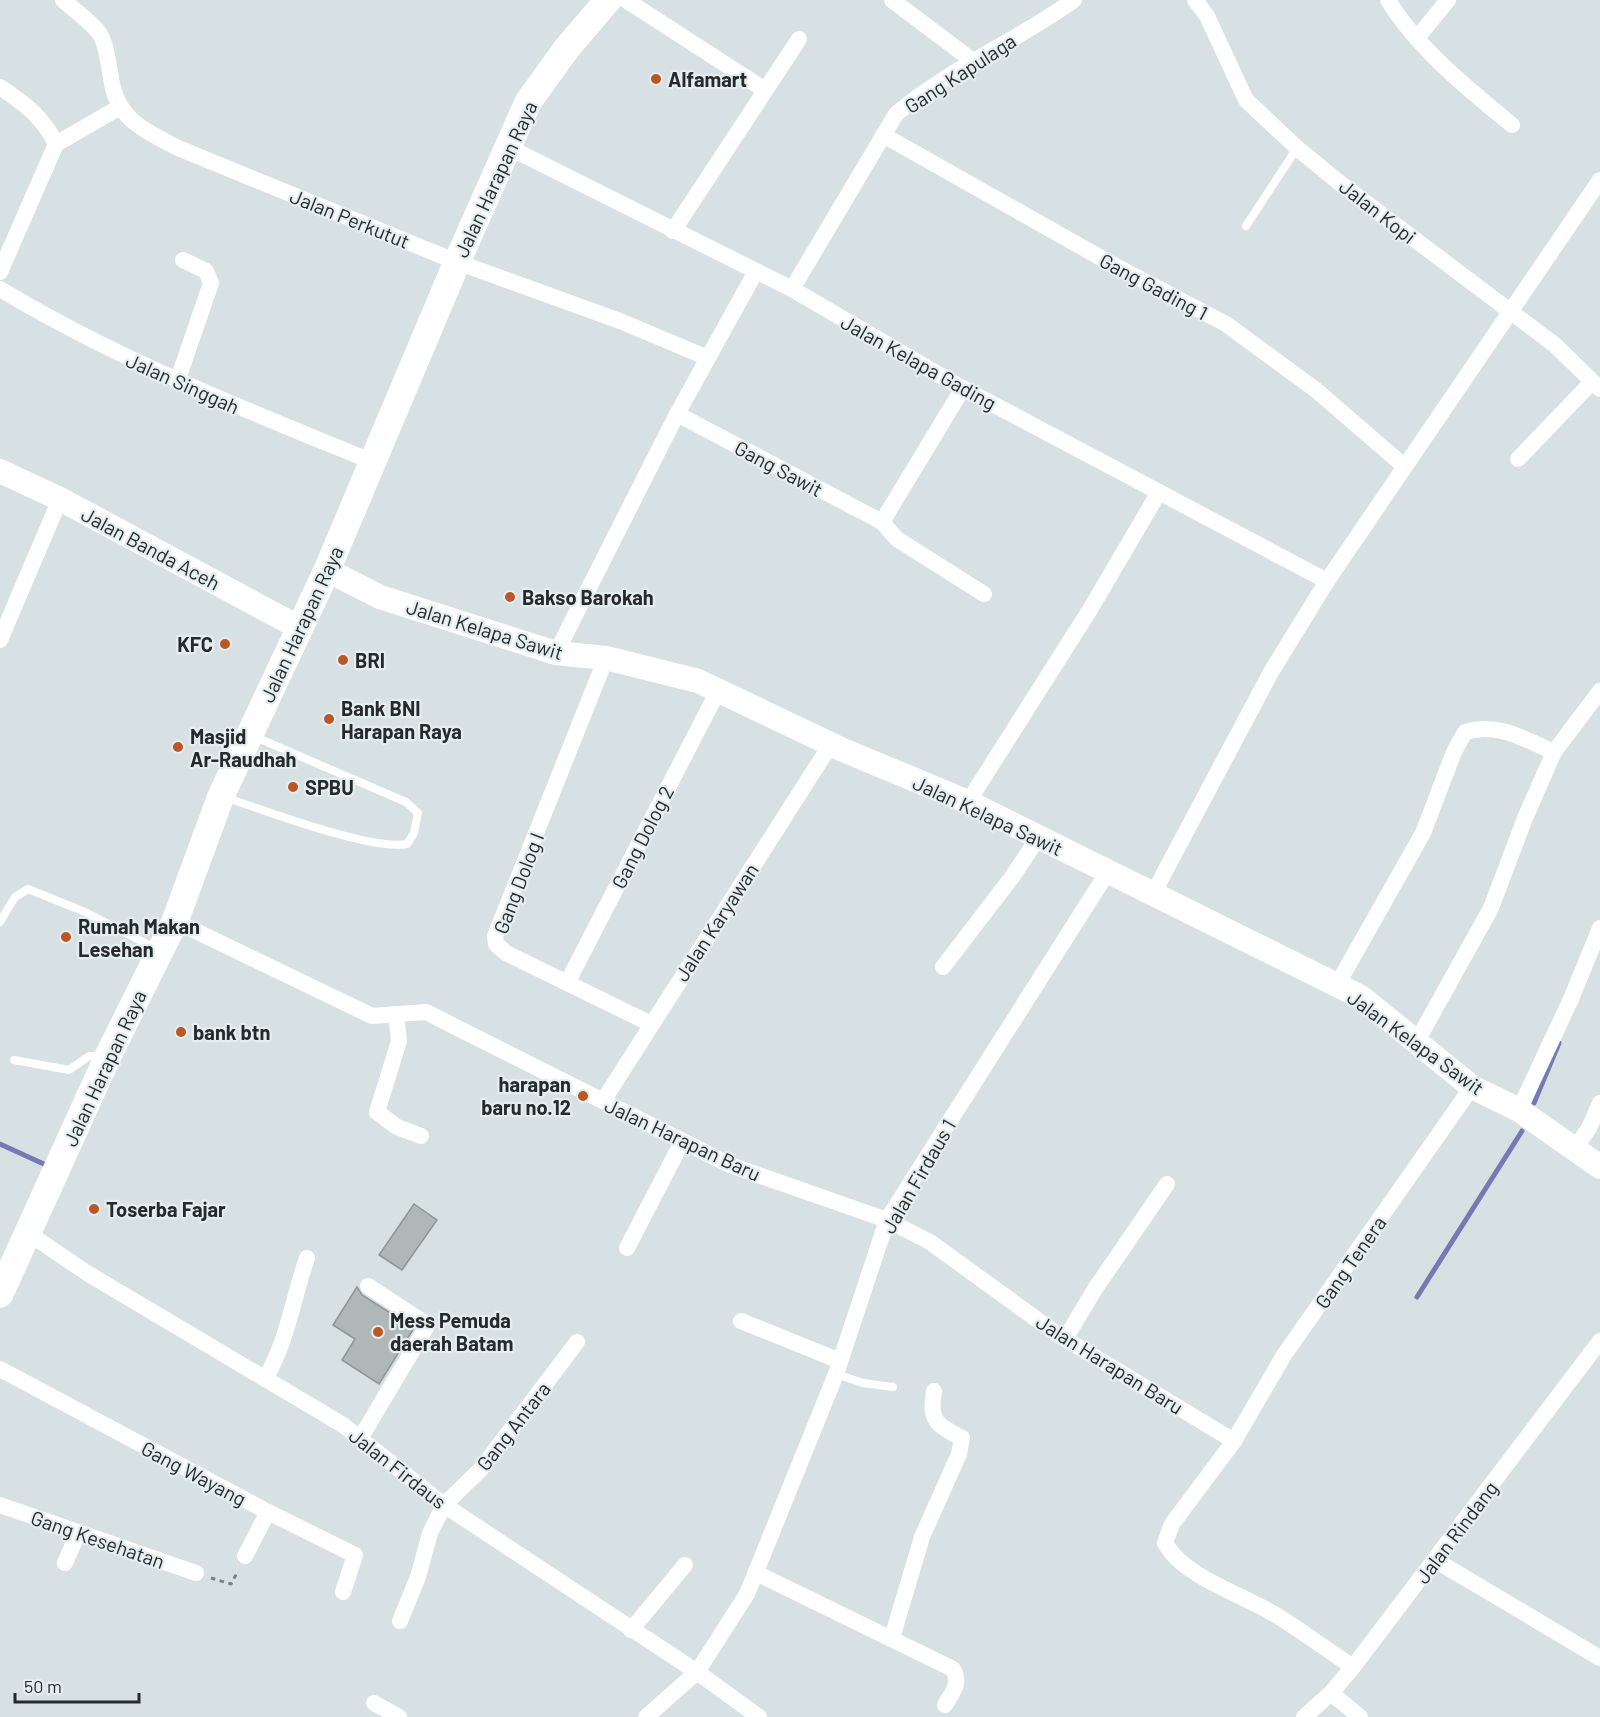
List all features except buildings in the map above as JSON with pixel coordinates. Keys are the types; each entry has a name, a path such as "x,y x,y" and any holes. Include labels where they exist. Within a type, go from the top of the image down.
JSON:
{"main road":[{"name":"Jalan Harapan Raya","path":"0,1294 108,1056 175,921 221,796 327,570 456,262 528,102 567,48 608,0"},
{"name":"Jalan Banda Aceh","path":"0,471 60,499 300,628"},
{"name":"Jalan Kelapa Sawit","path":"327,570 380,597 556,653 606,658 698,681 831,744 968,802 1107,873 1154,892 1361,997 1472,1087 1519,1110 1600,1167"}],"street":[{"name":"Jalan Perkutut","path":"63,0 102,36 113,90 120,107 129,119 141,128 178,148 456,262 620,321 708,358"},
{"path":"626,0 765,90"},
{"path":"892,0 973,61"},
{"name":"Gang Kapulaga","path":"792,289 896,114 913,100 973,61 1000,47 1074,0"},
{"name":"Jalan Kopi","path":"1195,0 1207,16 1246,100 1297,148 1555,345 1596,385"},
{"path":"1388,0 1402,23 1477,96 1512,125"},
{"path":"1417,38 1448,0"},
{"path":"673,231 798,39"},
{"path":"0,87 27,105 47,125 56,144"},
{"path":"0,272 56,144 120,107"},
{"name":"Gang Gading 1","path":"884,135 1110,263 1226,324 1316,390 1404,466"},
{"name":"Jalan Kelapa Gading","path":"508,147 755,273 792,289 963,388 1327,581"},
{"path":"1154,892 1271,672 1327,581 1600,180"},
{"path":"177,382 211,283 206,271 183,260"},
{"path":"556,653 677,414 755,273"},
{"name":"Jalan Singgah","path":"0,289 94,342 177,382 373,462"},
{"path":"1518,459 1596,385"},
{"path":"882,522 963,388"},
{"name":"Gang Sawit","path":"677,414 882,522 897,539 984,594"},
{"path":"968,802 1091,608 1159,492"},
{"path":"0,640 60,499"},
{"name":"Gang Dolog I","path":"606,658 495,936 496,944 506,953 651,1024"},
{"name":"Gang Dolog 2","path":"567,983 718,691"},
{"path":"1417,1041 1491,908 1525,818 1554,752 1600,692"},
{"path":"1337,984 1424,833 1454,752 1465,732 1483,726 1511,733 1554,752"},
{"name":"Jalan Karyawan","path":"603,1101 831,744"},
{"path":"944,967 1038,838"},
{"name":"Jalan Firdaus 1","path":"646,1717 697,1672 747,1594 838,1368 887,1220 1107,873"},
{"name":"Jalan Harapan Baru","path":"175,921 372,1016 426,1012 730,1166 887,1220 930,1242 1065,1339 1234,1441"},
{"path":"1519,1110 1571,999 1600,928"},
{"path":"396,1014 399,1041 376,1112 390,1123 421,1136"},
{"name":"Gang Tenera","path":"1353,1667 1275,1614 1188,1568 1172,1556 1166,1544 1172,1524 1234,1441 1284,1355 1472,1087"},
{"path":"1574,1150 1589,1128 1600,1103"},
{"path":"627,1248 682,1142"},
{"path":"1065,1339 1095,1289 1167,1184"},
{"name":"Jalan Firdaus","path":"28,1233 87,1273 361,1437 444,1505 697,1672 759,1717"},
{"path":"265,1379 287,1335 292,1301 307,1258"},
{"path":"361,1437 426,1328 423,1322 368,1286"},
{"path":"741,1321 838,1368"},
{"name":"Jalan Rindang","path":"1304,1717 1332,1693 1353,1667 1600,1341"},
{"name":"Gang Antara","path":"400,1621 418,1577 430,1533 444,1505 481,1469 578,1342"},
{"name":"Gang Wayang","path":"0,1370 268,1512 355,1555 343,1592"},
{"path":"892,1638 922,1537 959,1454 962,1438 934,1419 930,1413 934,1391"},
{"name":"Gang Kesehatan","path":"0,1505 196,1573"},
{"path":"245,1556 268,1512"},
{"path":"65,1563 78,1533"},
{"path":"1435,1560 1600,1658"},
{"path":"631,1630 685,1565"},
{"path":"756,1573 953,1669 958,1678 957,1686 945,1704"},
{"path":"1332,1693 1360,1717"},
{"path":"374,1702 399,1717"}],"lane":[{"path":"1246,226 1297,148"},
{"path":"221,796 338,833 394,846 407,844 414,833 418,813 406,802 250,734"},
{"path":"0,922 15,897 28,889 85,912 160,951"},
{"path":"14,1060 69,1070 89,1056 108,1056"},
{"path":"838,1368 863,1383 893,1387"}],"path":[{"path":"196,1573 231,1584 245,1556"}],"waterway":[{"path":"1534,1103 1559,1043"},
{"path":"1417,1297 1522,1131"},
{"path":"0,1144 46,1165"}],"place":[{"name":"Alfamart","path":"656,79"},
{"name":"Bakso Barokah","path":"510,597"},
{"name":"KFC","path":"225,644"},
{"name":"BRI","path":"343,660"},
{"name":"Bank BNI Harapan Raya","path":"329,719"},
{"name":"Masjid Ar-Raudhah","path":"178,747"},
{"name":"SPBU","path":"293,787"},
{"name":"Rumah Makan Lesehan","path":"66,937"},
{"name":"bank btn","path":"181,1032"},
{"name":"harapan baru no.12","path":"583,1096"},
{"name":"Toserba Fajar","path":"94,1209"},
{"name":"Mess Pemuda daerah Batam","path":"378,1332"}]}
